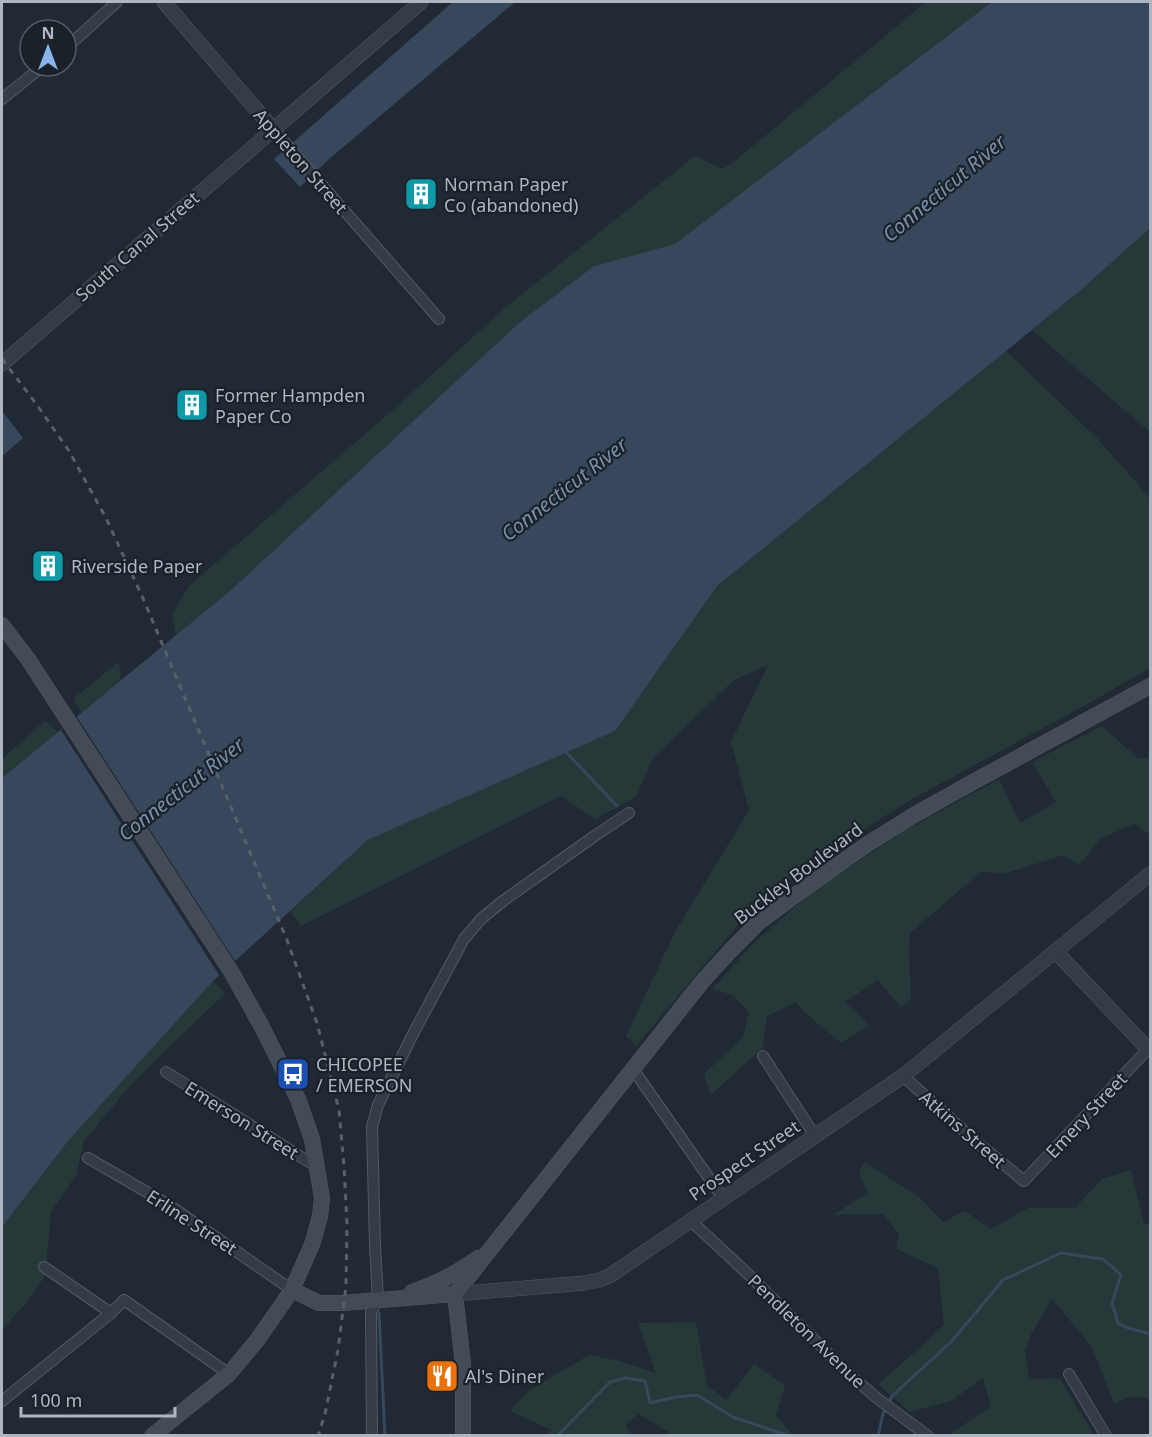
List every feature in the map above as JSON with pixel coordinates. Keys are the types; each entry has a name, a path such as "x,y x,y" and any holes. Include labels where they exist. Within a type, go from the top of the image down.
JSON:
{"main road":[{"path":"2,625 28,658 232,973 298,1099 312,1139 322,1198 320,1215 313,1242 292,1290 258,1339 229,1374 152,1436"},
{"name":"Buckley Boulevard","path":"455,1294 701,983 759,922 866,845 914,815 1150,686"},
{"path":"386,1299 438,1283 493,1248"},
{"name":"Prospect Street","path":"292,1290 319,1303 455,1294"},
{"path":"455,1294 463,1364 463,1436"}],"street":[{"path":"78,37 117,2"},
{"name":"Appleton Street","path":"164,2 439,319"},
{"name":"South Canal Street","path":"2,364 277,133 421,2"},
{"path":"2,99 28,78"},
{"path":"372,1436 370,1312 386,1299 375,1245 372,1127 378,1105 464,939 481,919 596,834 629,813"},
{"name":"Prospect Street","path":"455,1294 600,1280 616,1272 903,1076 1150,874"},
{"path":"1055,951 1150,1049"},
{"name":"Emery Street","path":"1024,1181 1150,1049"},
{"path":"763,1056 815,1136"},
{"path":"633,1069 723,1198"},
{"name":"Emerson Street","path":"166,1072 317,1167"},
{"name":"Atkins Street","path":"903,1076 972,1140 1024,1181"},
{"name":"Erline Street","path":"88,1158 169,1205 292,1290"},
{"name":"Pendleton Avenue","path":"690,1220 749,1275 849,1375 928,1436"},
{"path":"44,1267 111,1312"},
{"path":"2,1401 124,1300 229,1374"},
{"path":"1069,1374 1106,1436"}],"shaded area":[{"path":"926,2 992,2 675,245 594,266 520,322 231,590 176,635 172,614 189,586 393,410 506,307 695,156 722,169 736,160"},
{"path":"1150,228 1150,431 1032,330"},
{"path":"1006,351 1097,438 1150,498 1150,668 905,803 797,873 744,918 636,1046 626,1036 675,932 749,810 731,742 768,665 734,680 653,758 636,797 595,819 561,796 301,926 290,912 368,840 615,731 717,586"},
{"path":"119,662 121,681 81,713 74,698"},
{"path":"45,721 58,732 2,778 2,759"},
{"path":"1102,726 1139,759 1150,757 1150,835 1135,824 1101,838 1079,865 1064,855 1003,874 982,871 910,933 911,998 901,1008 878,980 845,1002 869,1025 841,1043 803,1011 796,1002 767,1016 763,1047 711,1095 704,1074 743,1037 749,1013 733,995 712,989 753,944 809,894 907,829 999,779 1020,823 1056,802 1032,762"},
{"path":"213,981 225,994 128,1088 84,1141 76,1175 51,1212 45,1276 2,1330 2,1227 69,1140"},
{"path":"864,1162 918,1196 943,1222 965,1211 991,1229 1028,1208 1075,1208 1102,1179 1131,1170 1144,1224 1150,1224 1150,1400 1136,1397 1114,1403 1092,1347 1052,1299 1030,1336 1025,1352 1029,1379 1060,1378 1094,1435 948,1435 991,1407 983,1378 951,1401 910,1412 878,1384 944,1325 938,1268 896,1249 899,1235 883,1214 833,1215 868,1193 859,1172"},
{"path":"696,1322 707,1385 726,1400 754,1364 785,1385 776,1416 793,1435 673,1435 639,1414 625,1425 632,1435 545,1435 552,1430 510,1411 528,1391 589,1355 620,1361 656,1373 638,1323"}],"water":[{"path":"453,2 515,2 328,160 300,187 274,159"},
{"name":"Connecticut River","path":"992,2 1150,2 1150,228 1081,290 717,586 615,731 368,840 213,981 69,1140 2,1227 2,778 231,590 520,322 594,266 675,244"},
{"path":"2,411 23,438 2,456"}],"pier":[{"path":"75,714 237,964 221,978 59,727"}],"waterway":[{"path":"565,751 617,806"},
{"path":"878,1436 883,1414 892,1396 952,1341 1003,1280 1061,1253 1103,1259 1121,1275 1112,1303 1118,1323 1150,1334"},
{"path":"379,1313 385,1436"},
{"path":"557,1436 610,1382 625,1378 645,1381 650,1403 697,1395 733,1417 789,1436"}],"railway":[{"path":"2,359 69,451 106,518 142,596 287,940 317,1023 339,1110 347,1224 346,1286 338,1350 325,1414 318,1436"}],"place":[{"name":"Norman Paper Co (abandoned)","path":"421,194"},
{"name":"Former Hampden Paper Co","path":"192,405"},
{"name":"Riverside Paper","path":"48,566"},
{"name":"CHICOPEE / EMERSON","path":"293,1074"},
{"name":"Al's Diner","path":"442,1376"}]}
